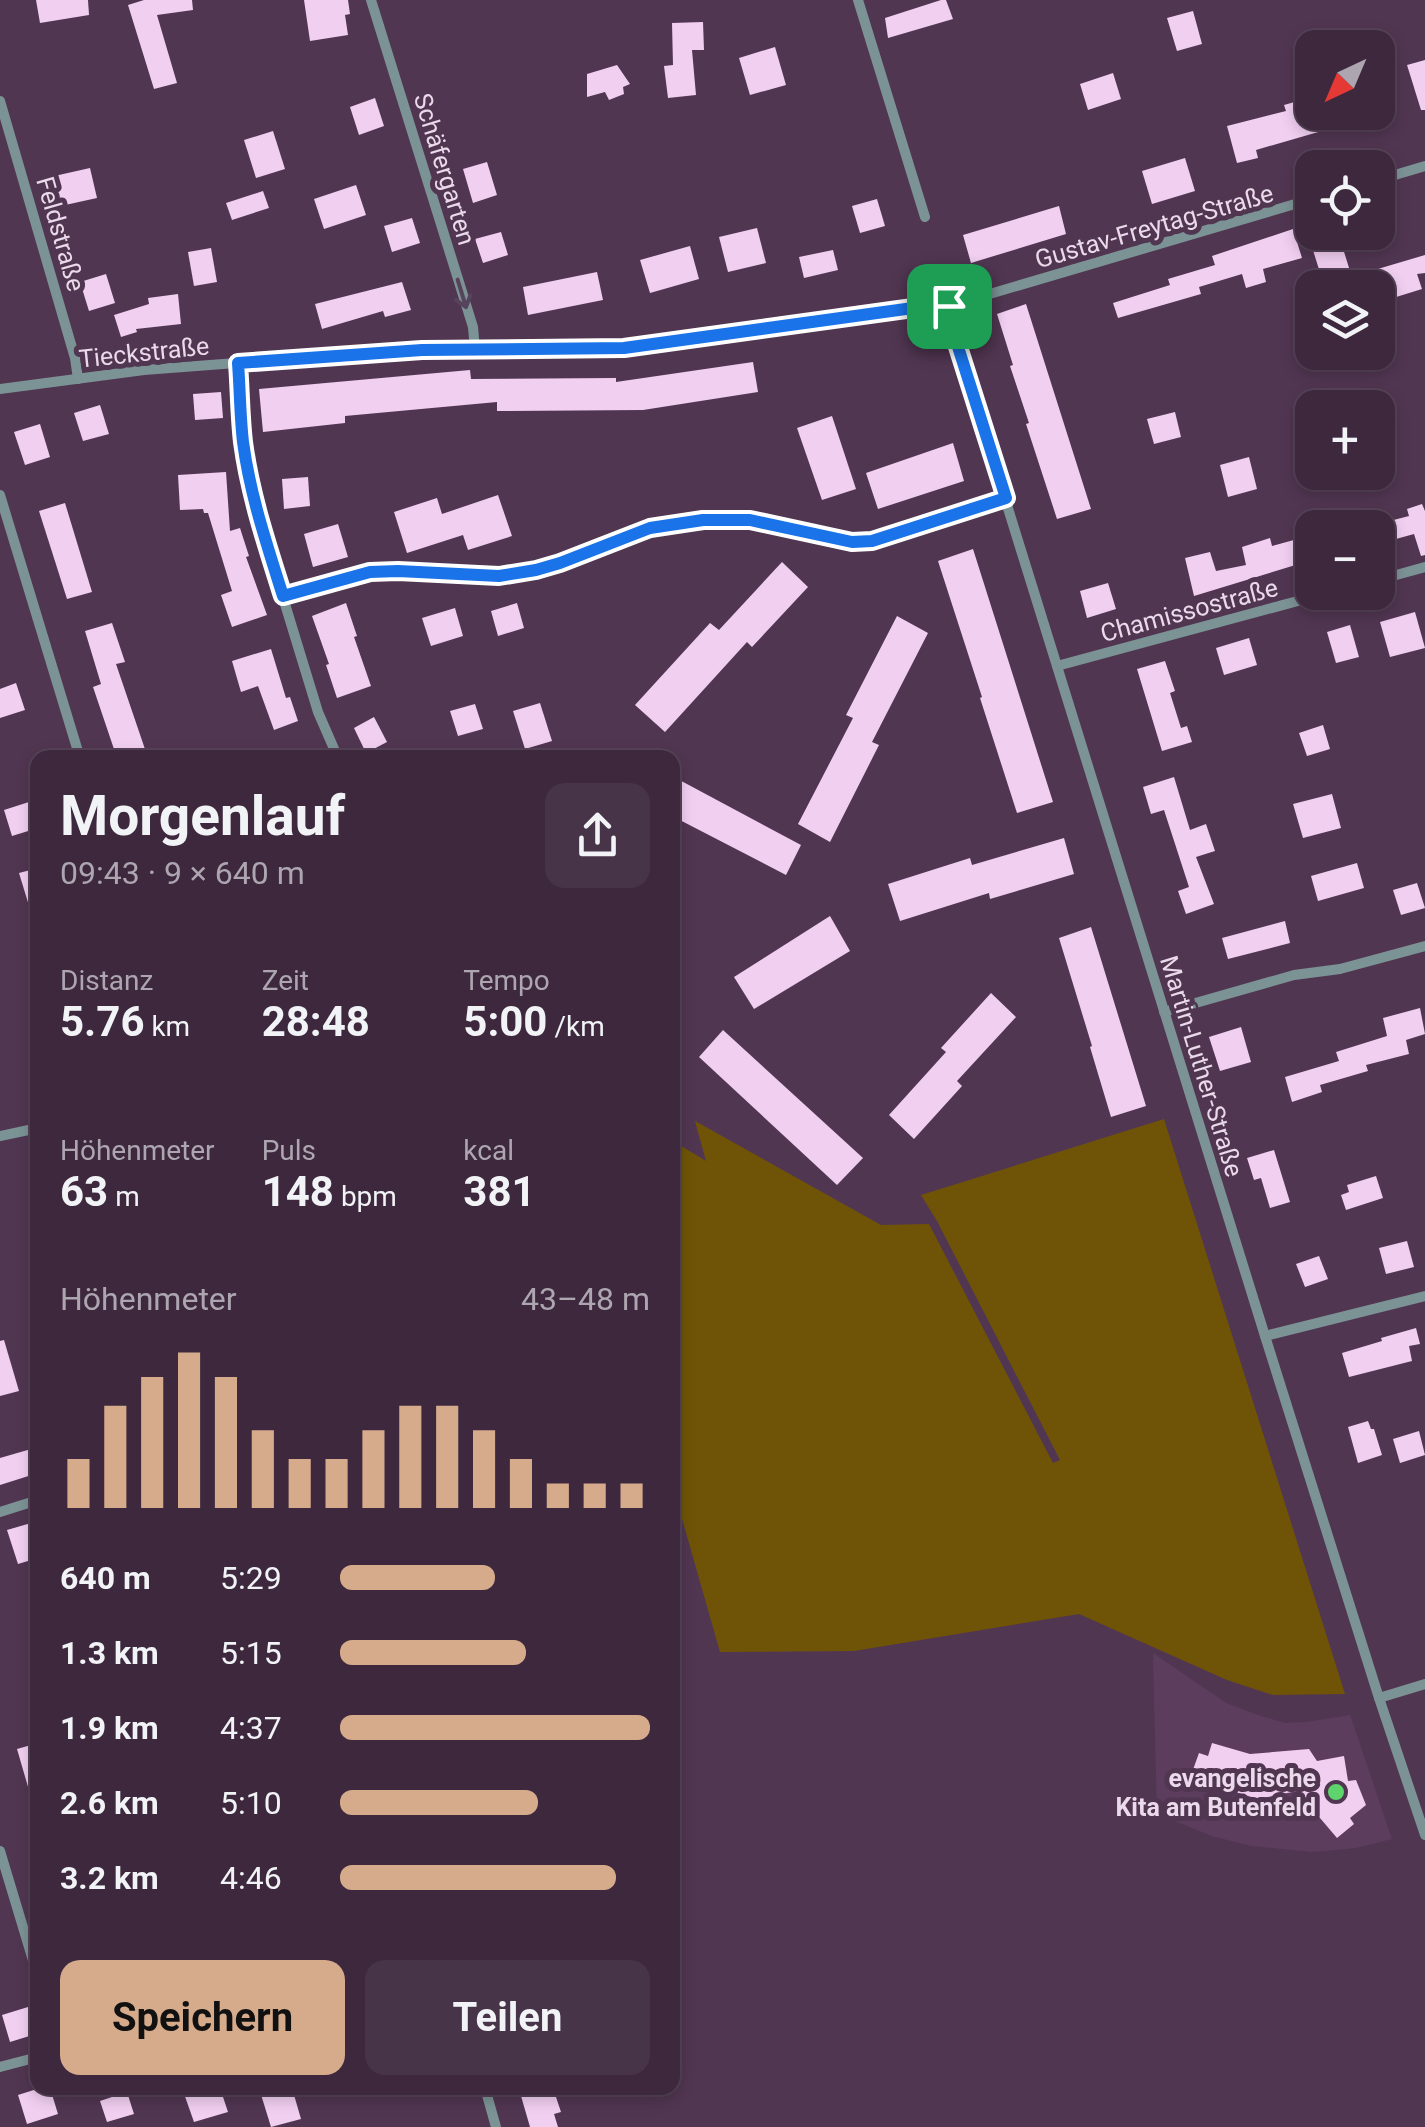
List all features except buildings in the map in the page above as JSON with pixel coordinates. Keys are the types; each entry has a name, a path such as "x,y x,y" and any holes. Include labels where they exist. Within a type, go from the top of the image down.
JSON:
{"street":[{"name":"Schäfergarten","path":"371,0 473,327 475,350"},
{"path":"858,0 925,216"},
{"name":"Feldstraße","path":"0,101 78,379"},
{"path":"1395,175 1425,166"},
{"name":"Gustav-Freytag-Straße","path":"949,306 1295,205"},
{"name":"Tieckstraße","path":"0,390 144,370 422,350 624,348 949,306"},
{"name":"Martin-Luther-Straße","path":"949,306 952,328 1164,1012 1425,1835"},
{"path":"238,363 250,483 318,712 335,750"},
{"path":"0,495 78,750"},
{"path":"283,596 370,572 499,576 536,570 650,528 703,520 750,520 852,542 872,541 1006,498"},
{"path":"1395,576 1425,568"},
{"name":"Chamissostraße","path":"1057,666 1295,602"},
{"path":"1164,1012 1294,975 1340,969 1425,946"},
{"path":"0,1136 30,1130"},
{"path":"1265,1336 1425,1296"},
{"path":"0,1512 30,1503"},
{"path":"1379,1698 1425,1684"},
{"path":"0,1851 30,1951"},
{"path":"0,2067 30,2059"},
{"path":"486,2095 496,2127"}],"shaded area":[{"path":"1164,1119 1345,1694 1273,1695 1227,1680 1079,1614 854,1651 720,1652 680,1512 680,1145 706,1161 695,1121 881,1225 929,1224 1053,1463 1060,1460 921,1195"},
{"path":"1153,1653 1226,1703 1258,1715 1285,1723 1350,1715 1392,1839 1356,1848 1313,1852 1251,1846 1212,1836 1157,1814"}],"place":[{"name":"evangelische Kita am Butenfeld","path":"1336,1792"}],"route":[{"path":"949,306 952,328 1006,498 872,541 852,542 750,520 703,520 650,528 536,570 499,576 370,572 283,596 250,483 238,363 422,350 624,348 949,306"}]}
